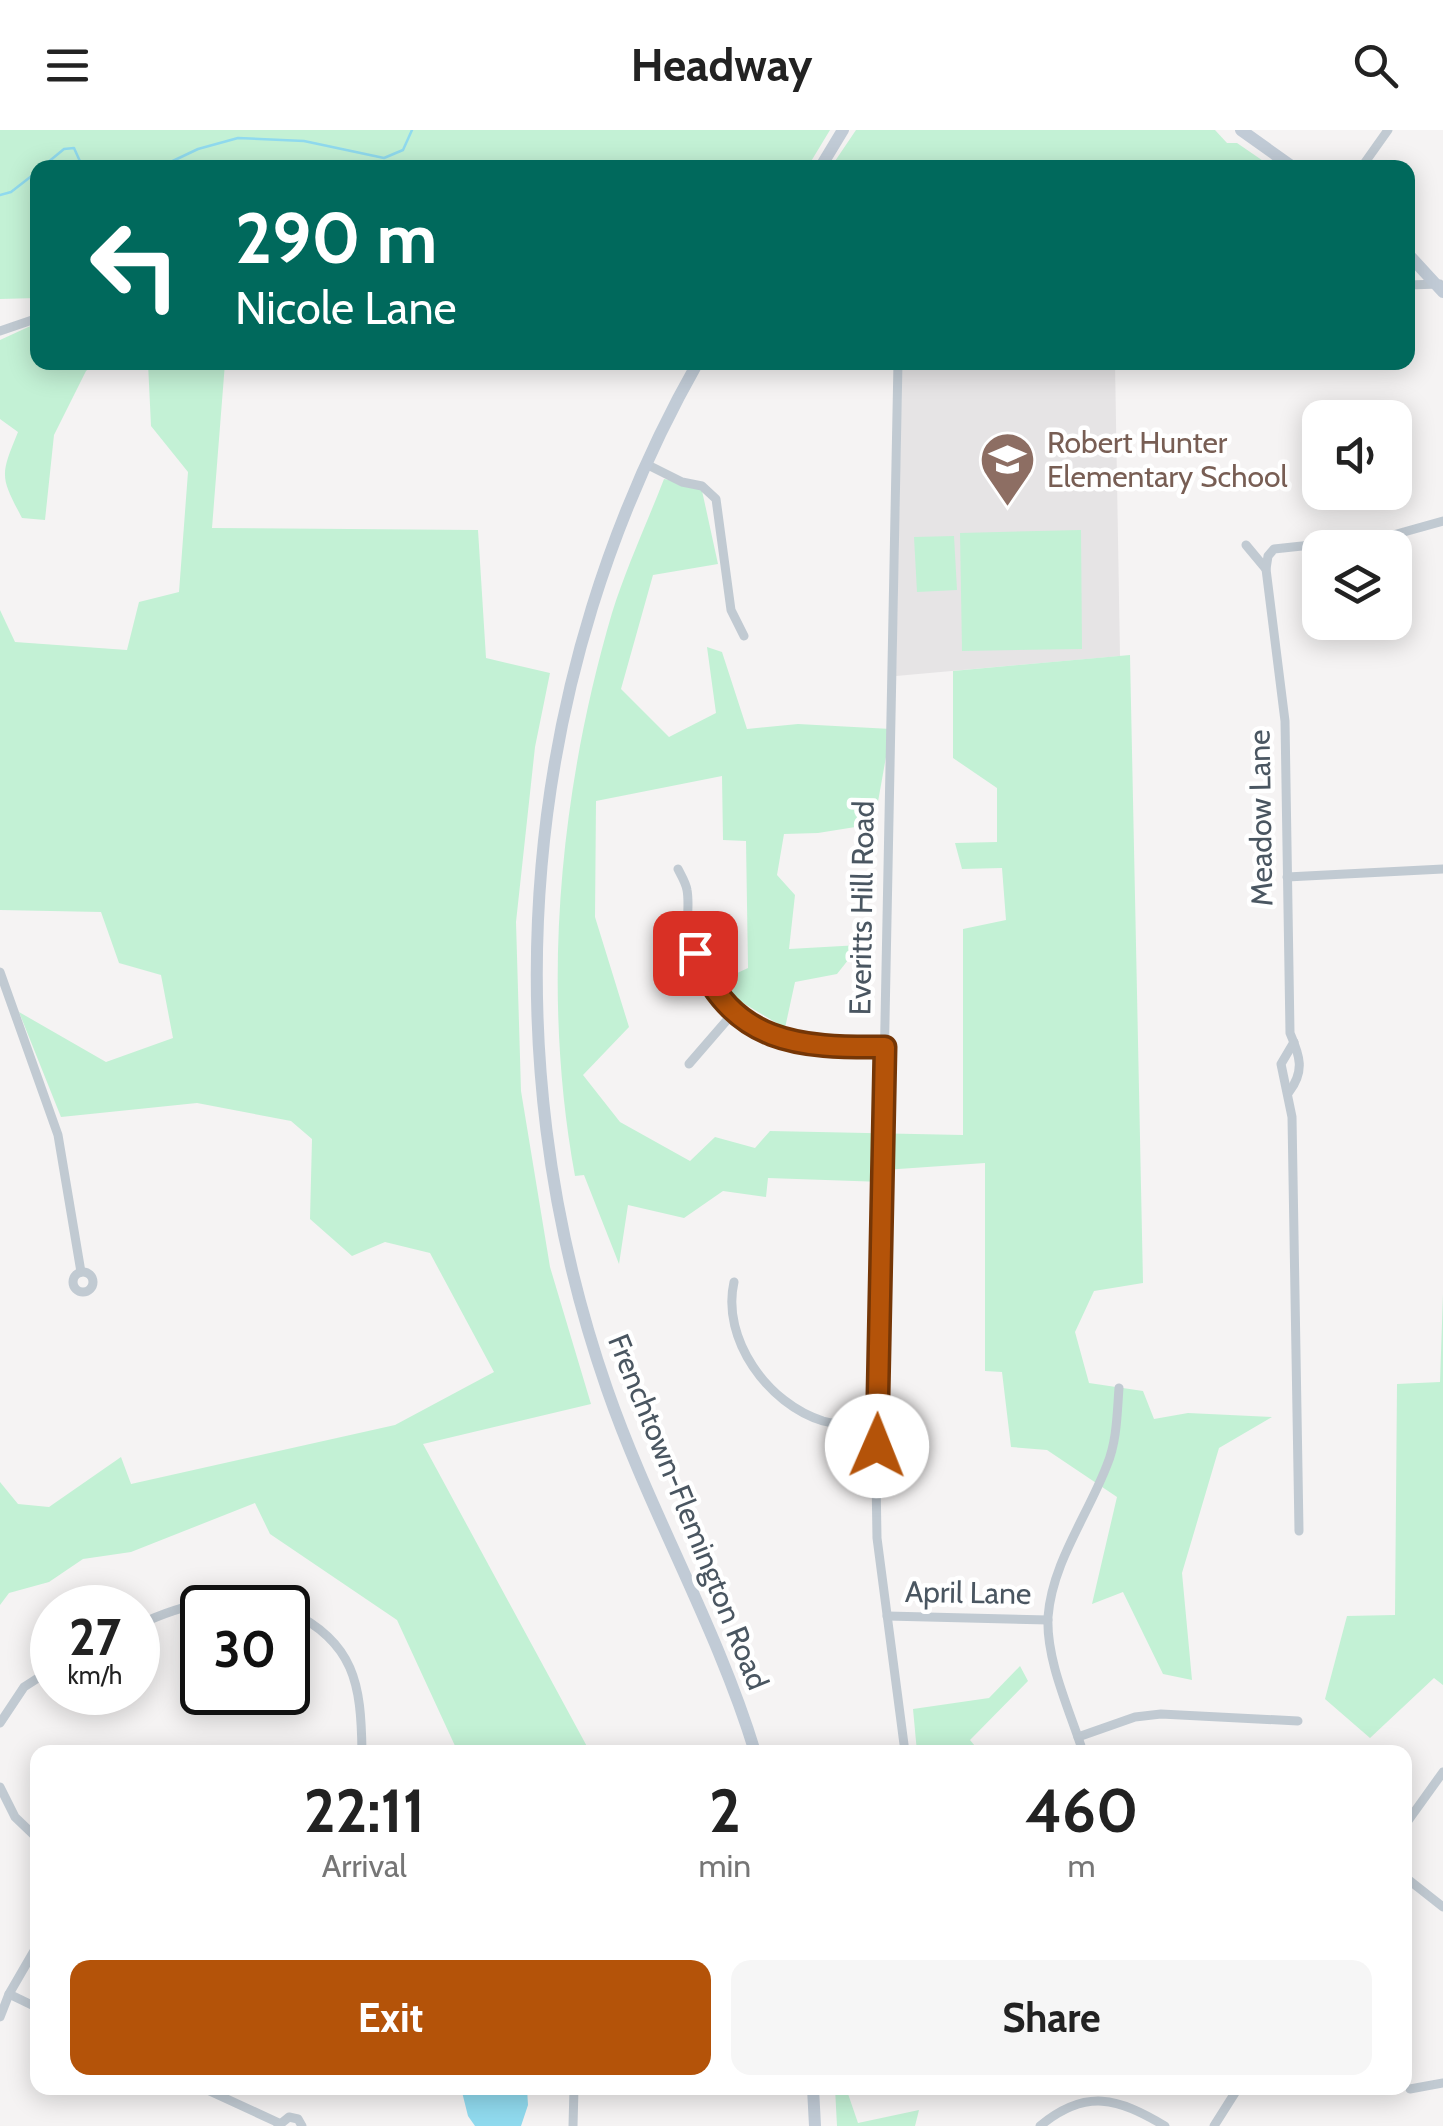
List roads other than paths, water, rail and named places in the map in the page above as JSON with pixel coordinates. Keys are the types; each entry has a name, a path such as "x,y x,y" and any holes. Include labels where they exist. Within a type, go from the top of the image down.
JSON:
{"main road":[{"path":"1241,130 1283,160"},
{"path":"825,160 842,133"},
{"path":"1415,261 1441,287"},
{"name":"Frenchtown-Flemington Road","path":"694,370 628,502 588,616 557,745 536,920 538,1072 556,1202 584,1320 624,1436 713,1639 752,1745"},
{"path":"813,2095 815,2126"}],"street":[{"path":"1367,160 1388,130"},
{"path":"1415,285 1441,287"},
{"path":"0,330 30,321"},
{"name":"Everitts Hill Road","path":"898,370 877,1538 904,1745"},
{"path":"646,464 682,482 702,486 716,499 732,610 744,636"},
{"path":"1266,569 1274,549 1386,537 1443,521"},
{"path":"1246,545 1266,569"},
{"name":"Meadow Lane","path":"1266,569 1285,720 1290,1033 1301,1072 1288,1092"},
{"path":"678,869 687,890 686,924 695,953 718,995 734,1012 780,1040 823,1047 885,1047"},
{"path":"1288,877 1443,869"},
{"path":"0,972 58,1134 82,1272"},
{"path":"689,1064 734,1012"},
{"name":"Meadow Lane","path":"1294,1042 1281,1064 1292,1117 1299,1531"},
{"path":"734,1282 730,1300 736,1331 768,1386 794,1406 822,1420 838,1424 877,1423"},
{"path":"1080,1745 1052,1652 1048,1620 1057,1577 1108,1464 1116,1432 1119,1388"},
{"name":"April Lane","path":"887,1616 1048,1620"},
{"path":"310,1624 334,1640 356,1679 361,1745"},
{"path":"0,1723 30,1683"},
{"path":"1078,1738 1135,1717 1161,1714 1298,1721"},
{"path":"1412,1816 1443,1772"},
{"path":"0,1787 15,1817 30,1831"},
{"path":"1412,1882 1443,1906"},
{"path":"0,2018 30,1958"},
{"path":"9,1994 30,2004"},
{"path":"1412,2089 1443,2083"},
{"path":"218,2095 278,2124 294,2117 302,2126"},
{"path":"573,2126 574,2095"},
{"path":"1214,2126 1234,2095"},
{"path":"1040,2126 1057,2112 1086,2101 1131,2106 1165,2126"}],"water":[{"path":"463,2095 527,2095 521,2126 475,2126"}],"waterway":[{"path":"175,160 238,138 304,141 384,158 403,150 412,130"},
{"path":"51,160 64,149 74,148 79,160"},
{"path":"0,195 11,192 30,177"}],"place":[{"name":"Robert Hunter Elementary School","path":"1008,509"}]}
